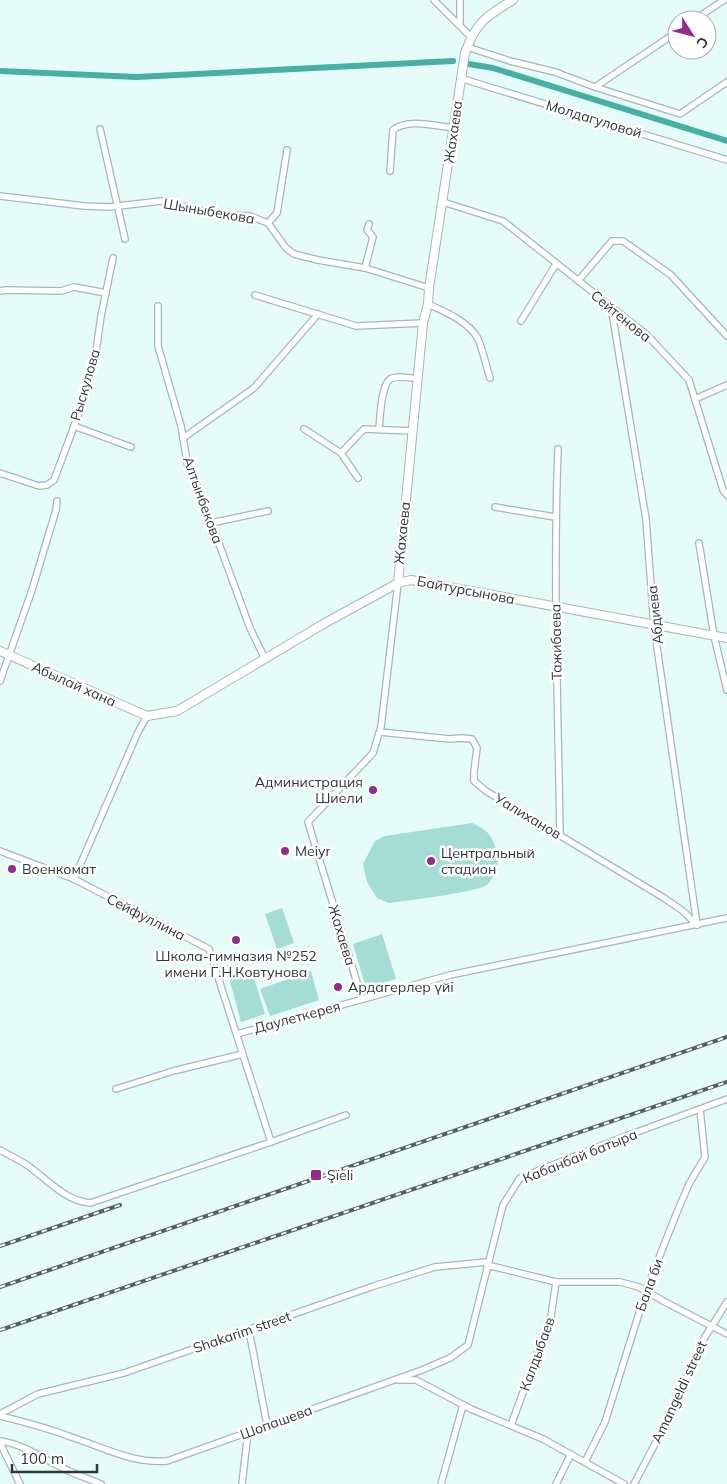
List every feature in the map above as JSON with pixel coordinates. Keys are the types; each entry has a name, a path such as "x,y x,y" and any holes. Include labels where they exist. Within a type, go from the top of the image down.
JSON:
{"main road":[{"path":"470,36 489,14 513,0"},
{"name":"Жахаева","path":"398,583 424,323 460,77 470,36"},
{"name":"Байтурсынова","path":"147,716 177,711 325,623 398,583 411,580 727,638"},
{"name":"Абылай хана","path":"0,651 147,716"}],"street":[{"path":"434,0 470,36"},
{"path":"460,0 460,24"},
{"path":"709,10 724,0"},
{"path":"595,87 667,39"},
{"path":"466,50 555,72 680,114 727,82"},
{"name":"Молдагуловой","path":"460,77 727,160"},
{"path":"390,171 393,130 398,126 429,124 453,128"},
{"path":"100,129 125,239"},
{"path":"268,223 277,213 287,150"},
{"name":"Шыныбекова","path":"0,196 84,206 118,206 161,201 215,214 250,216 268,223 286,248 294,254 365,268 429,288"},
{"name":"Сейтенова","path":"443,202 503,221 648,335 688,380 723,490 727,495"},
{"path":"365,268 372,237 367,230 368,224"},
{"path":"578,281 612,241 623,241 671,275 727,336"},
{"name":"Рыскулова","path":"0,473 39,486 47,485 54,480 74,426 95,359 113,258"},
{"path":"521,321 556,264"},
{"path":"0,291 60,291 74,287 106,293"},
{"path":"255,295 356,326 424,323"},
{"path":"428,304 451,315 469,328 478,338 490,378"},
{"name":"Алтынбекова","path":"158,306 158,346 181,426 188,467 200,492 250,628 266,659"},
{"name":"Абдиева","path":"611,306 646,519 654,626 697,925"},
{"path":"183,438 254,388 318,314"},
{"path":"379,430 384,387 390,379 399,377 418,379"},
{"path":"694,399 727,385"},
{"path":"74,426 131,448"},
{"path":"304,429 341,453 358,478"},
{"path":"341,453 364,429 413,431"},
{"name":"Тажибаева","path":"558,449 555,517 555,607 560,836"},
{"path":"0,681 35,582 56,510 57,500"},
{"path":"495,507 555,517"},
{"path":"211,523 268,511"},
{"path":"699,543 714,636 727,690"},
{"name":"Жахаева","path":"362,999 308,822 373,753 380,732 398,583"},
{"path":"74,880 138,732 147,716"},
{"name":"Уалиханов","path":"380,732 450,739 472,739 477,748 474,781 560,836 664,898 683,911 697,925"},
{"name":"Сейфуллина","path":"0,851 74,880 209,949 237,1034"},
{"name":"Даулеткерея","path":"271,1142 237,1034 450,975 727,918"},
{"path":"116,1089 243,1054"},
{"name":"Кабанбай батыра","path":"487,1264 503,1205 520,1178 727,1099"},
{"name":"Бала би","path":"585,1462 605,1422 646,1291 689,1184 706,1157 700,1109"},
{"path":"0,1150 27,1165 68,1196 79,1202 90,1203 346,1115"},
{"name":"Shakarim street","path":"0,1415 38,1394 124,1373 374,1286 435,1267 487,1264 556,1282 620,1282 639,1287 727,1334"},
{"name":"Шопашева","path":"0,1415 67,1435 138,1460 167,1461 422,1370 450,1358 468,1345 487,1264"},
{"name":"Калдыбаев","path":"511,1425 551,1316 556,1282"},
{"name":"Amangeldi street","path":"634,1484 668,1417 704,1337 727,1302"},
{"path":"249,1330 267,1425"},
{"path":"391,1380 416,1380 464,1405 543,1439 624,1484"},
{"path":"440,1484 464,1405"},
{"path":"242,1484 248,1432"},
{"path":"0,1442 20,1484"},
{"path":"0,1442 11,1443 37,1453 61,1467 100,1484"},
{"path":"556,1484 571,1454"}],"green space":[{"name":"Центральный стадион","path":"472,823 489,834 494,842 498,857 496,870 487,885 456,893 389,903 377,898 367,882 363,864 375,841 385,836"},
{"path":"282,908 294,943 277,949 265,914"},
{"path":"382,934 396,979 366,988 353,944"},
{"path":"251,968 265,1014 241,1022 228,974"},
{"path":"311,971 319,1000 270,1016 260,989"}],"waterway":[{"path":"0,71 137,77 453,61"},
{"path":"469,64 493,68 727,141"}],"railway":[{"path":"0,1287 727,1037"},
{"path":"0,1330 727,1082"},
{"path":"0,1246 120,1205"}],"place":[{"name":"Администрация Шиели","path":"373,790"},
{"name":"Meiyr","path":"285,851"},
{"name":"Центральный стадион","path":"431,861"},
{"name":"Военкомат","path":"12,869"},
{"name":"Школа-гимназия №252 имени Г.Н.Ковтунова","path":"236,940"},
{"name":"Ардагерлер үйі","path":"338,987"},
{"name":"Şïeli","path":"316,1175"}]}
